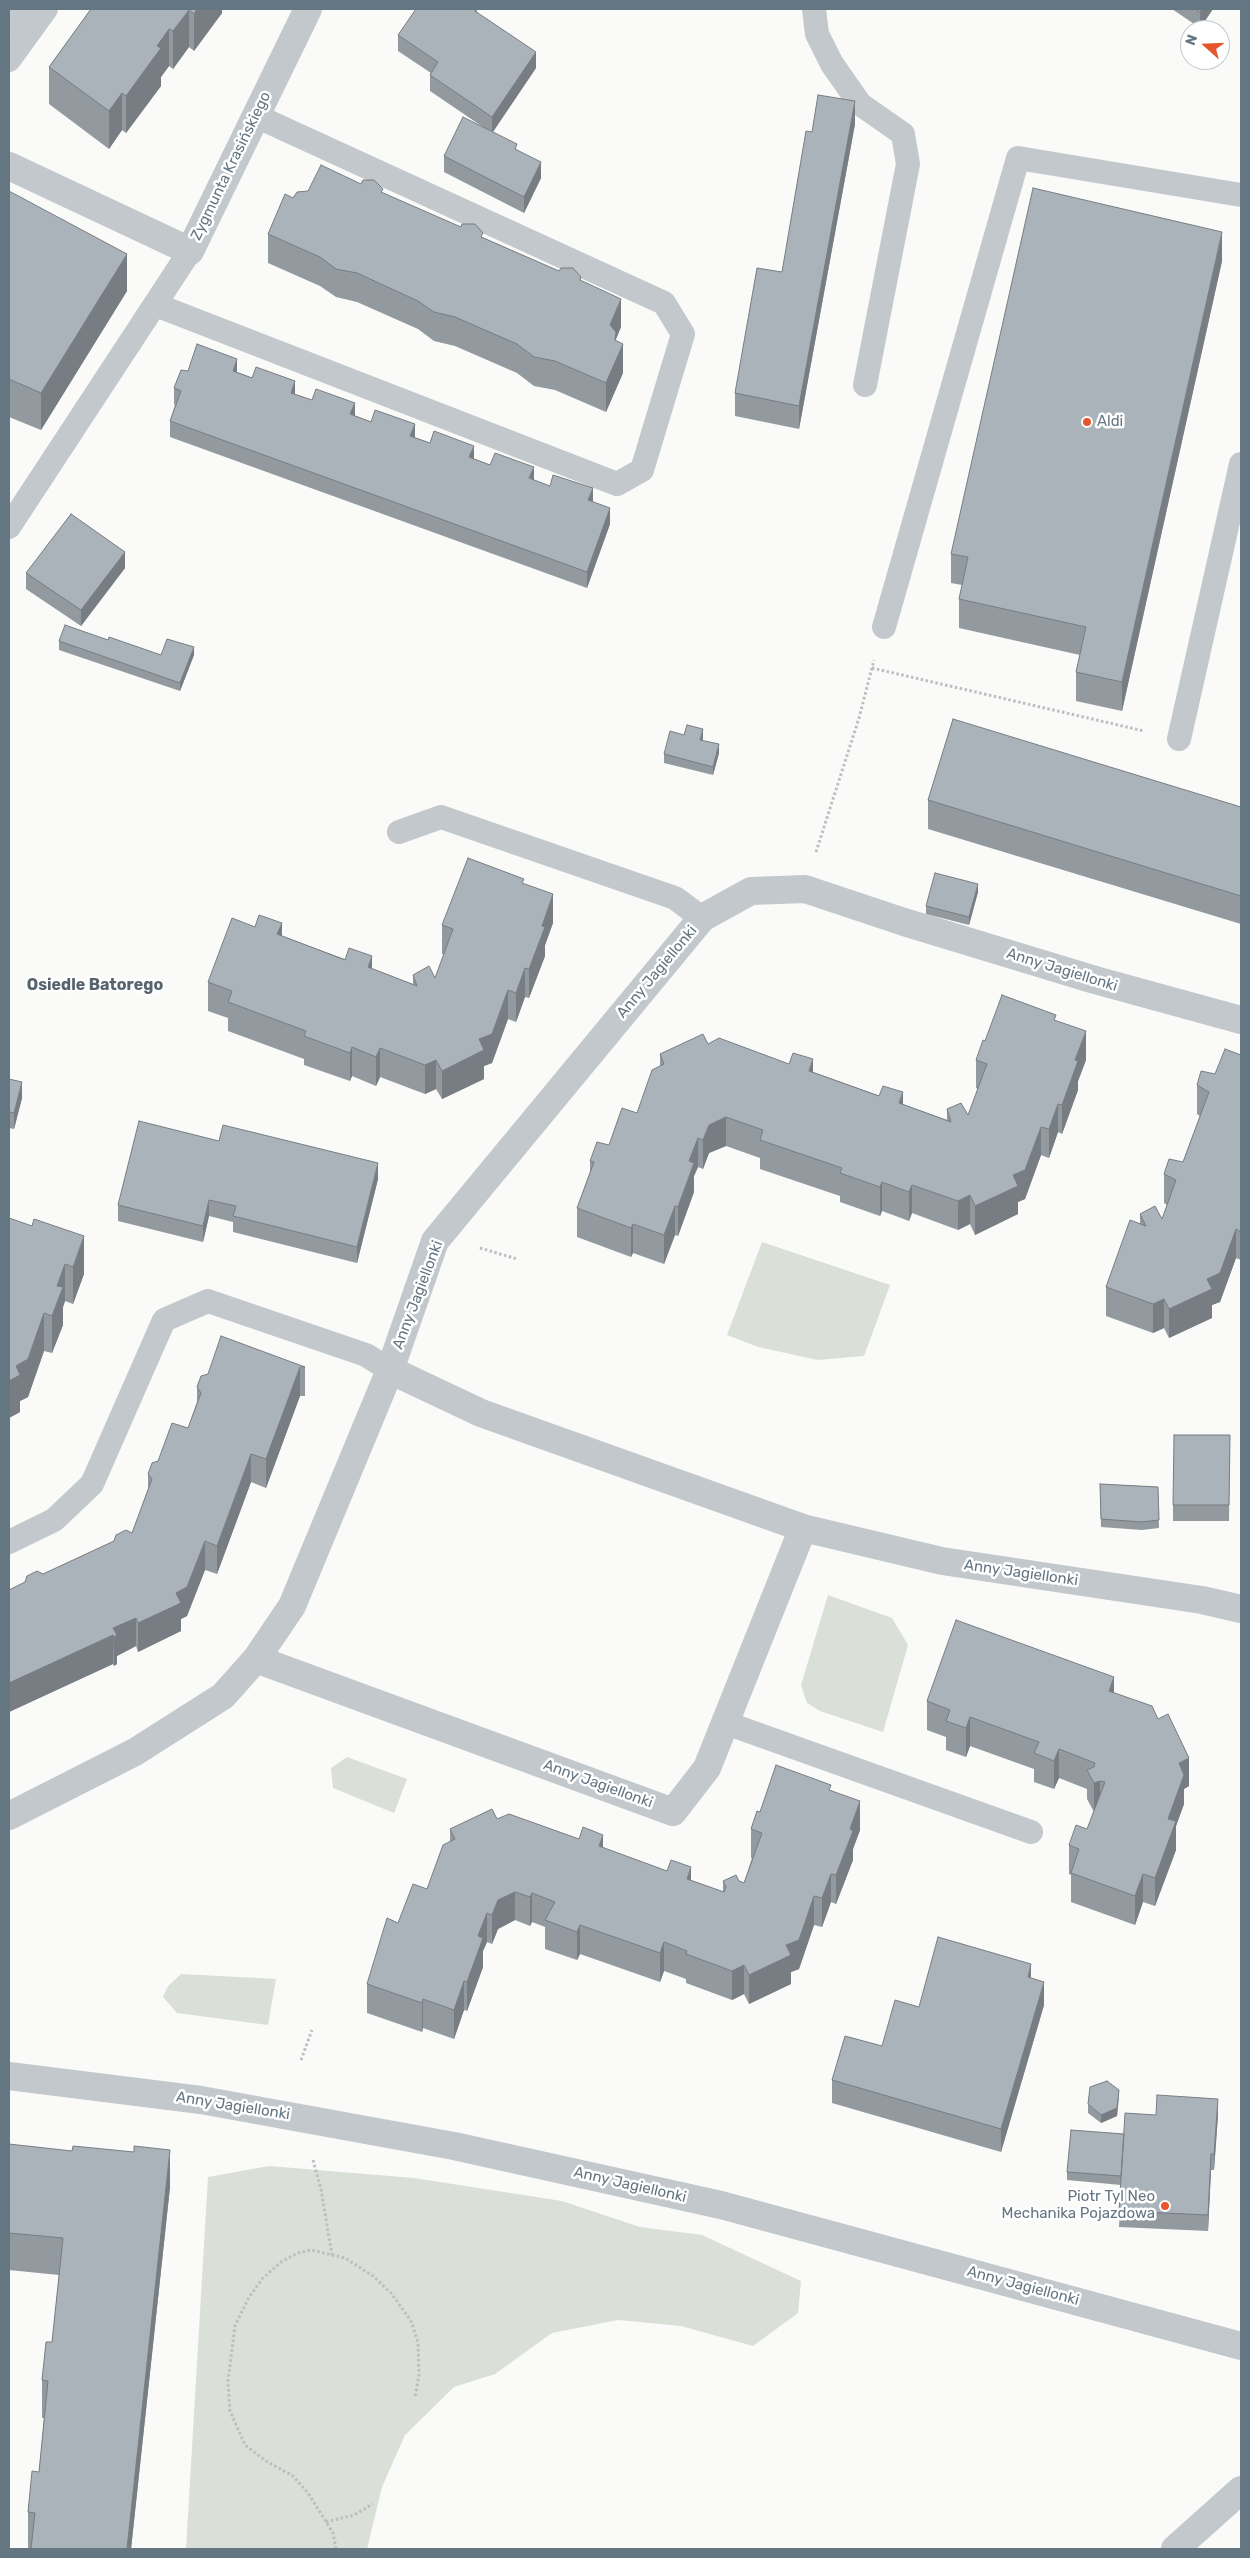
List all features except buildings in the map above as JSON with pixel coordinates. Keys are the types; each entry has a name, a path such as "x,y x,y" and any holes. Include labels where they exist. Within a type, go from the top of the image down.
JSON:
{"street":[{"name":"Zygmunta Krasińskiego","path":"9,166 190,251 308,9"},
{"name":"Anny Jagiellonki","path":"9,1816 135,1752 224,1696 256,1659 292,1606 390,1370 435,1241 702,918 752,891 805,889 904,922 1095,980 1241,1020"},
{"name":"Anny Jagiellonki","path":"390,1370 481,1413 802,1528 942,1561 1202,1600 1241,1609"},
{"name":"Anny Jagiellonki","path":"256,1659 673,1812 707,1768 802,1528"},
{"name":"Anny Jagiellonki","path":"9,2076 201,2100 454,2146 721,2205 1241,2346"},
{"path":"1175,2549 1241,2490"}],"lane":[{"path":"17,9 23,40"},
{"path":"9,60 46,9"},
{"path":"814,9 817,34 832,64 860,104 903,134 908,164 865,385"},
{"path":"156,304 617,484 642,470 683,334 664,303 256,116"},
{"path":"884,627 1018,158 1241,195"},
{"path":"9,527 190,251"},
{"path":"1179,739 1241,464"},
{"path":"398,832 441,817 675,898 702,918"},
{"path":"9,1542 54,1520 92,1484 164,1320 208,1301 366,1355 390,1370"},
{"path":"726,1723 1031,1832"}],"path":[{"path":"805,889 859,718 884,627"},
{"path":"872,668 1179,739"},
{"path":"472,1246 517,1259"},
{"path":"301,2060 312,2030"},
{"path":"311,2153 321,2189 332,2255"},
{"path":"336,2549 333,2533 308,2493 293,2476 266,2461 245,2445 230,2411 228,2381 236,2326 248,2299 262,2279 281,2262 298,2253 312,2250 345,2258 373,2276 391,2294 411,2321 418,2342 420,2375 415,2398"},
{"path":"326,2522 354,2515 372,2504"}],"shaded area":[{"path":"762,1242 890,1285 864,1356 818,1360 758,1347 727,1335"},
{"path":"828,1595 892,1618 908,1645 883,1732 820,1711 807,1703 801,1685"},
{"path":"347,1757 407,1779 394,1813 333,1788 331,1768"},
{"path":"181,1974 276,1979 268,2025 177,2013 163,1997 168,1986"},
{"path":"269,2166 414,2178 562,2201 640,2227 702,2235 801,2281 798,2313 753,2346 681,2326 618,2320 552,2333 495,2374 454,2387 405,2435 382,2487 367,2549 186,2549 208,2177"}],"place":[{"name":"Aldi","path":"1087,422"},
{"name":"Piotr Tyl Neo Mechanika Pojazdowa","path":"1165,2206"}],"district":[{"name":"Osiedle Batorego","path":"95,985"}]}
